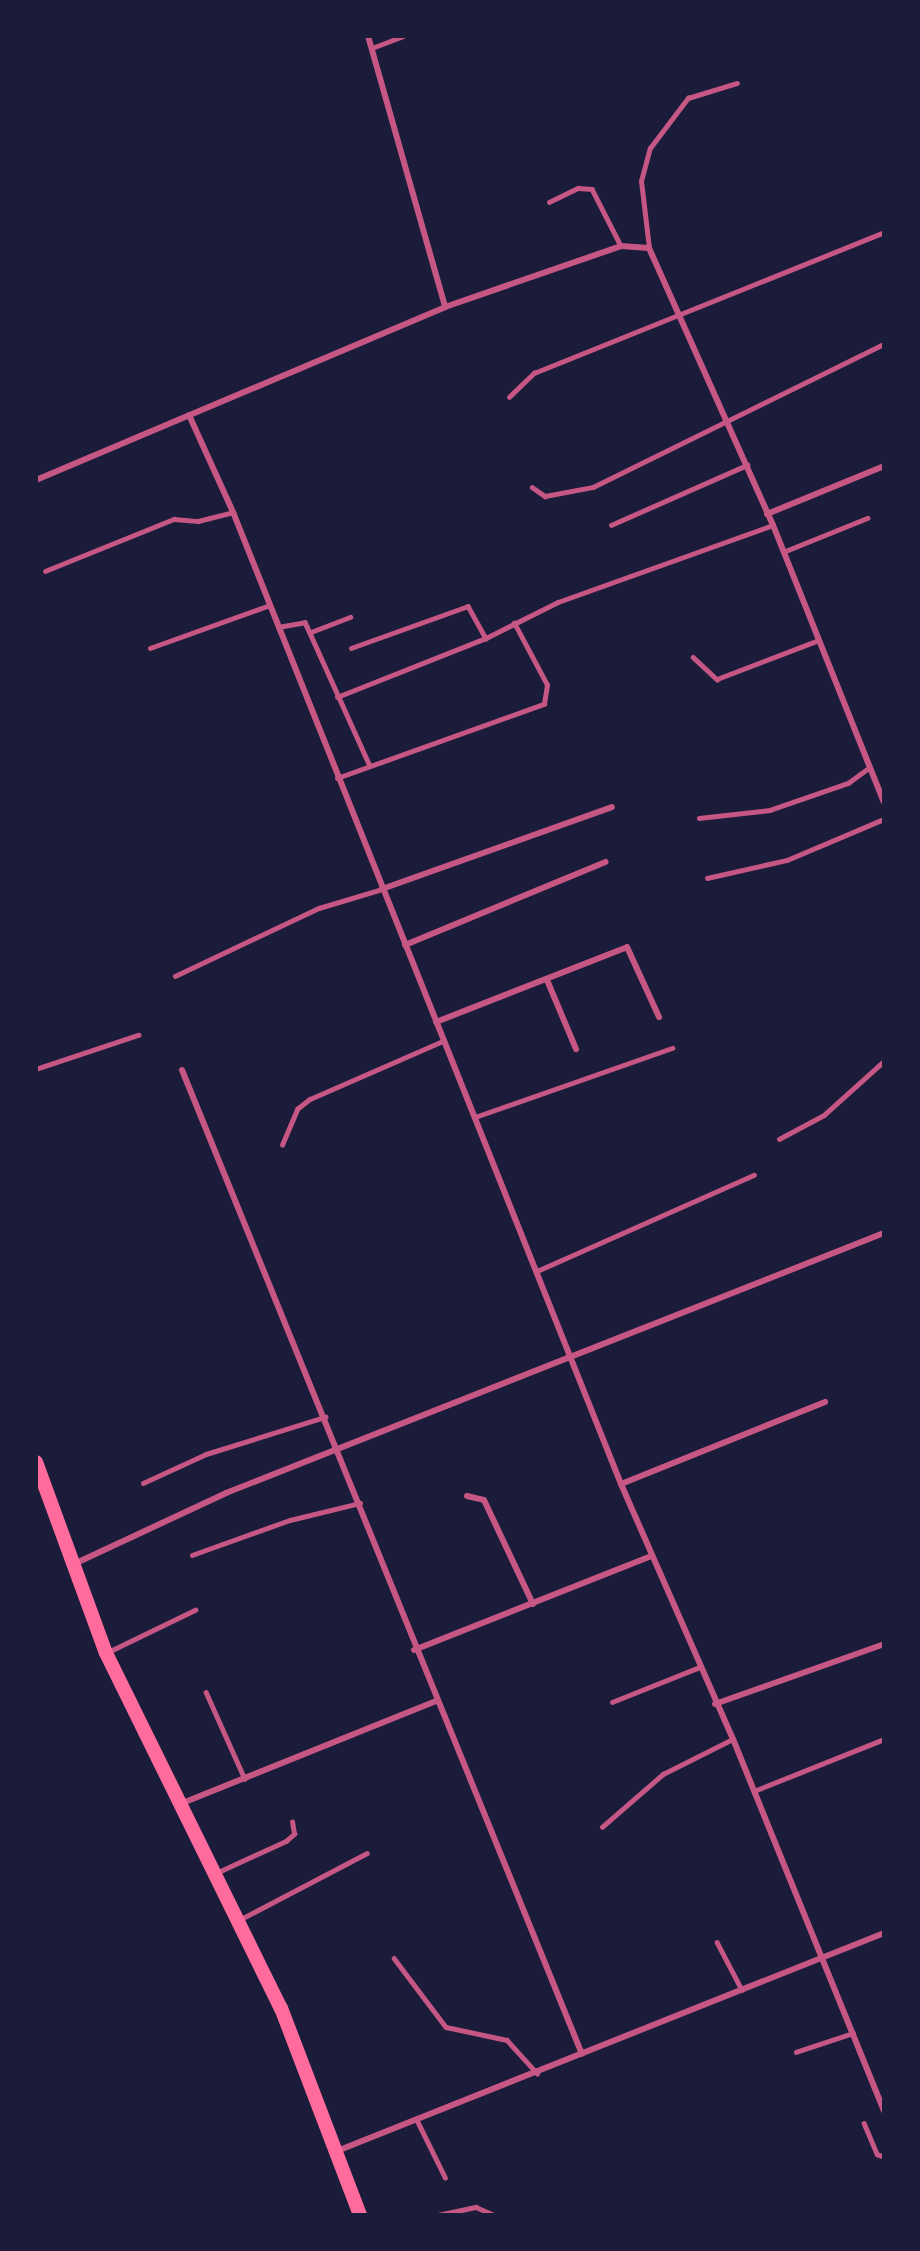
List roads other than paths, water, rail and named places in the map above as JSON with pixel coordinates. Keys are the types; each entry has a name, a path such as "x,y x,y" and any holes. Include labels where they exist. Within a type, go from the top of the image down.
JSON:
{"main road":[{"path":"36,1462 70,1565 106,1653 281,2008 360,2215"}],"street":[{"path":"368,36 445,307"},
{"path":"36,480 445,307 621,246 649,248 681,313 773,525 884,802"},
{"path":"189,415 233,512 267,606 573,1360 621,1484 715,1704 733,1739 882,2101 884,2111"},
{"path":"767,514 884,466"},
{"path":"382,889 612,807"},
{"path":"405,945 604,862"},
{"path":"436,1022 631,948 659,1017"},
{"path":"548,980 576,1049"},
{"path":"182,1070 339,1450 414,1650 582,2054"},
{"path":"70,1565 226,1493 573,1360 884,1233"},
{"path":"621,1484 825,1402"},
{"path":"467,1496 484,1500 533,1604"},
{"path":"414,1650 652,1556"},
{"path":"715,1704 884,1644"},
{"path":"180,1804 436,1701"},
{"path":"337,2151 884,1933"}],"lane":[{"path":"372,48 403,36"},
{"path":"649,248 641,181 650,148 688,98 736,83"},
{"path":"549,202 578,188 592,189 621,246"},
{"path":"509,397 534,374 884,232"},
{"path":"532,487 544,496 593,486 729,423 884,344"},
{"path":"611,525 747,465"},
{"path":"45,571 174,519 198,521 233,512"},
{"path":"783,552 867,518"},
{"path":"338,697 486,638 558,602 773,525"},
{"path":"150,648 267,606"},
{"path":"351,648 468,606 486,638"},
{"path":"311,632 350,617"},
{"path":"276,628 300,619 311,632 369,764"},
{"path":"337,778 369,764 544,704 547,685 514,623"},
{"path":"693,657 717,679 819,640"},
{"path":"699,818 770,810 848,783 870,767"},
{"path":"877,783 884,780"},
{"path":"707,878 787,860 884,819"},
{"path":"175,976 319,908 382,889"},
{"path":"36,1069 138,1035"},
{"path":"282,1145 297,1109 310,1099 443,1041"},
{"path":"475,1117 672,1048"},
{"path":"779,1139 824,1115 884,1060"},
{"path":"537,1271 754,1175"},
{"path":"143,1484 206,1454 325,1417"},
{"path":"192,1555 290,1520 360,1503"},
{"path":"106,1653 195,1610"},
{"path":"612,1702 700,1667"},
{"path":"206,1692 245,1779"},
{"path":"602,1827 663,1774 733,1739"},
{"path":"754,1791 884,1739"},
{"path":"216,1873 286,1841 294,1834 292,1822"},
{"path":"239,1920 367,1853"},
{"path":"717,1942 742,1990"},
{"path":"394,1958 446,2027 507,2040 537,2073"},
{"path":"796,2052 853,2033"},
{"path":"417,2120 445,2177"},
{"path":"864,2123 877,2154 884,2157"},
{"path":"438,2215 476,2207 494,2215"}]}
